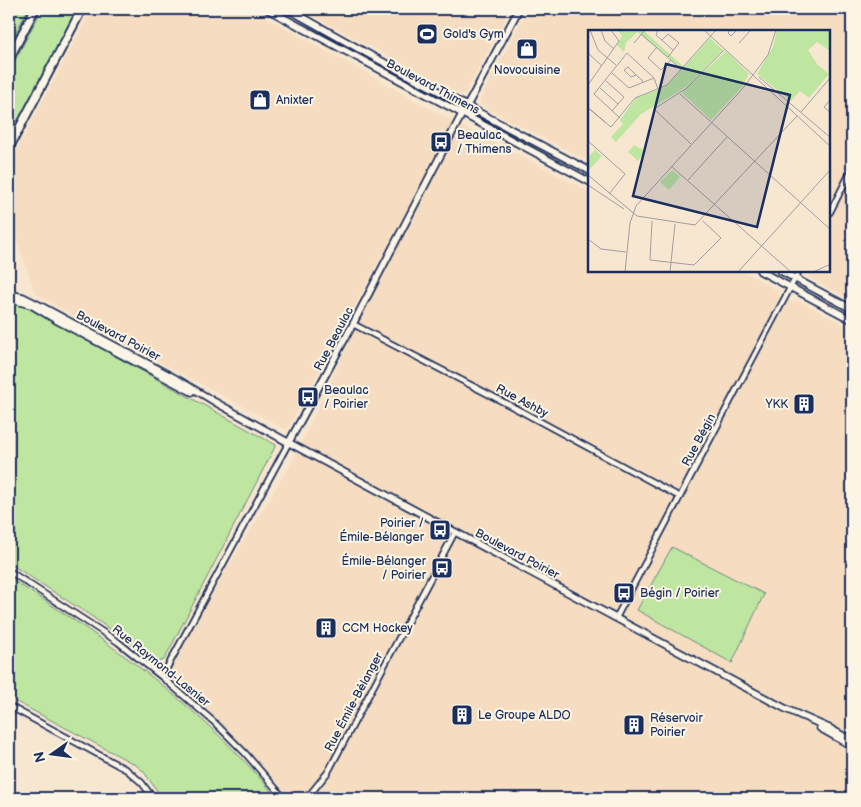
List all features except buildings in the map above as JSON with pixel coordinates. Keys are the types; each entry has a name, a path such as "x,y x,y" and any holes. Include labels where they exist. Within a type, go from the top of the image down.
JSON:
{"main road":[{"path":"9,59 35,9"},
{"path":"9,148 82,9"}],"street":[{"name":"Boulevard Thimens","path":"267,9 588,181"},
{"name":"Boulevard Thimens","path":"288,9 370,55 588,170"},
{"name":"Rue Beaulac","path":"162,676 354,324 462,114 519,9"},
{"path":"831,210 852,169"},
{"path":"762,272 852,320"},
{"path":"783,272 852,309"},
{"name":"Rue Bégin","path":"616,618 798,272"},
{"name":"Boulevard Poirier","path":"9,294 38,304 455,532 810,721 852,746"},
{"name":"Boulevard Poirier","path":"9,299 35,307 172,382 215,402"},
{"name":"Rue Ashby","path":"354,324 680,497"},
{"name":"Rue Émile-Bélanger","path":"308,798 328,772 455,532"},
{"name":"Rue Raymond-Lasnier","path":"9,571 118,642 162,676 214,722 245,753 284,798"},
{"path":"9,713 10,707 127,770 142,783 153,798"},
{"name":"Boulevard Poirier","path":"810,721 829,728 852,741"}],"shaded area":[{"path":"92,9 251,9 454,122 588,191 588,272 745,272 779,291 777,294 793,303 797,300 852,329 852,798 286,798 221,722 162,677 295,456 448,134 287,430 74,316 35,293 9,217 9,164"},
{"path":"300,9 511,9 470,85 468,85 467,91 461,95"},
{"path":"528,9 852,9 852,301 808,277 807,272 831,272 831,30 588,30 588,161 480,105 480,99"}],"green space":[{"path":"9,9 28,9 9,45"},
{"path":"42,9 76,9 76,13 9,141 9,72"},
{"path":"9,304 26,307 276,445 164,660 157,662 91,616 9,563"},
{"path":"672,547 764,594 732,663 637,610"},
{"path":"9,578 82,625 152,677 218,734 277,798 162,798 144,772 136,765 9,698"}],"place":[{"name":"Gold's Gym","path":"427,34"},
{"name":"Novocuisine","path":"527,49"},
{"name":"Anixter","path":"260,100"},
{"name":"Beaulac / Thimens","path":"441,142"},
{"name":"Beaulac / Poirier","path":"308,397"},
{"name":"YKK","path":"804,404"},
{"name":"Poirier / Émile-Bélanger","path":"440,530"},
{"name":"Émile-Bélanger / Poirier","path":"442,568"},
{"name":"Bégin / Poirier","path":"624,593"},
{"name":"CCM Hockey","path":"326,628"},
{"name":"Le Groupe ALDO","path":"462,715"},
{"name":"Réservoir Poirier","path":"634,725"}]}
